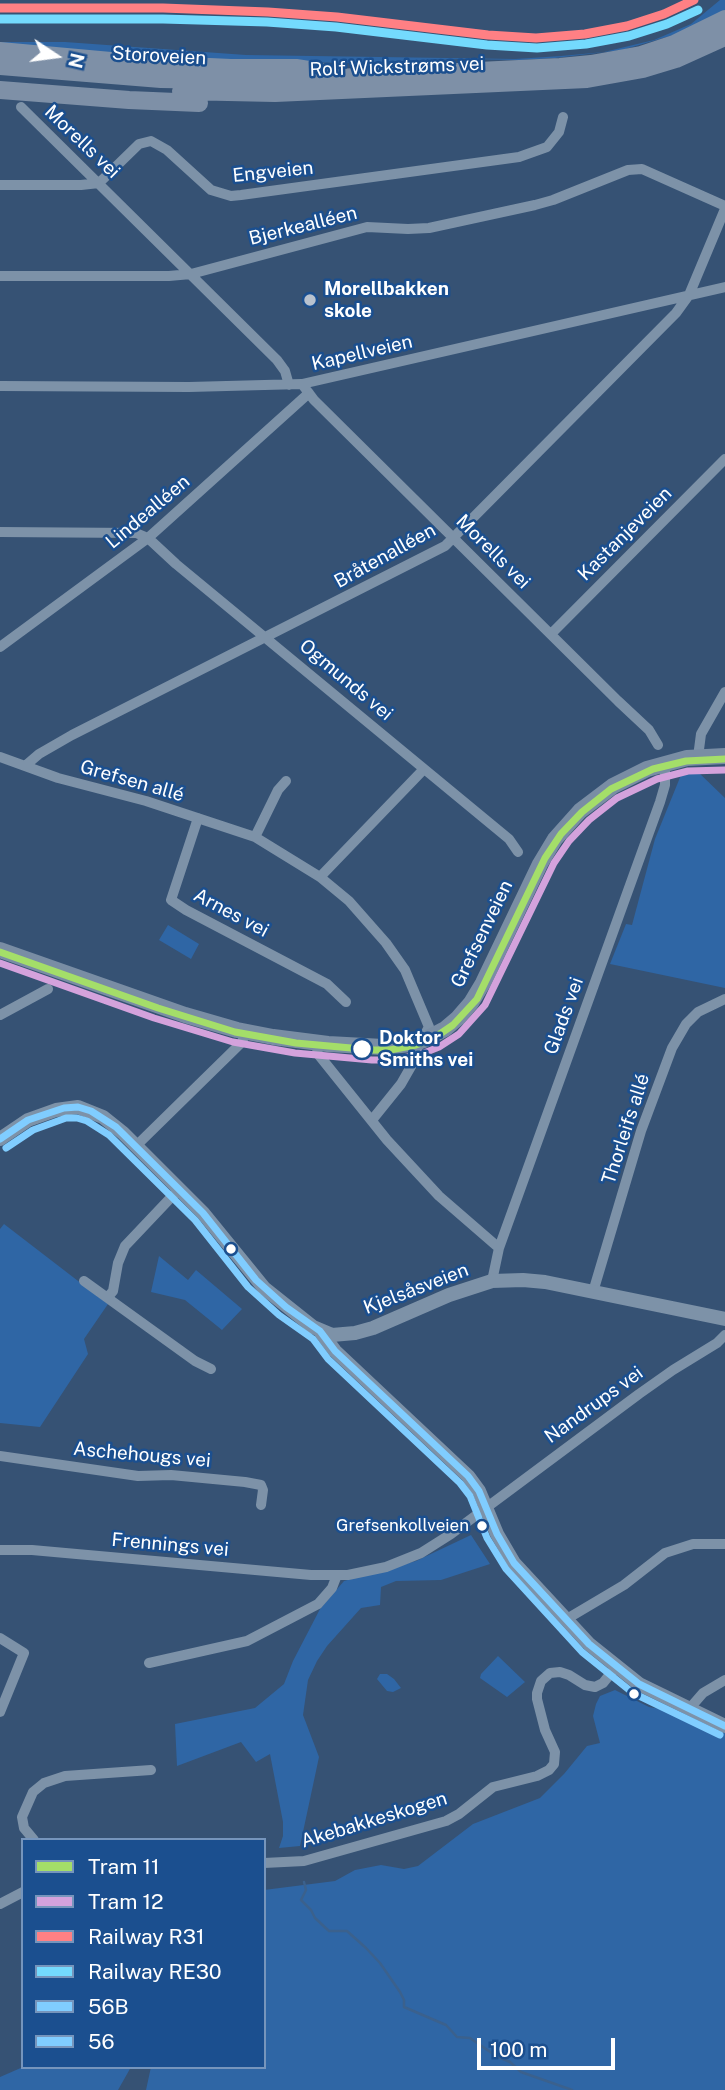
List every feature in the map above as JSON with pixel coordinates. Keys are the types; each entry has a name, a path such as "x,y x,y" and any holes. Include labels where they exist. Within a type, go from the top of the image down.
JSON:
{"highway":[{"name":"Rolf Wickstrøms vei","path":"231,87 591,64 674,44 725,19"},
{"name":"Rolf Wickstrøms vei","path":"231,87 506,84 587,79 630,72 676,59 725,37"},
{"path":"0,51 156,65 296,68 355,77"},
{"name":"Storoveien","path":"0,66 231,87"},
{"name":"Storoveien","path":"0,78 160,90 231,87"},
{"path":"0,90 129,100 246,105 428,96 506,84"}],"main road":[{"name":"Grefsenveien","path":"0,950 185,1015 246,1032 383,1048 421,1041 445,1029 471,1003 540,864 570,820 612,786 637,773 665,763 698,757 725,756"}],"street":[{"name":"Morells vei","path":"21,107 281,363 289,385"},
{"name":"Engveien","path":"99,183 139,144 146,141 167,150 211,190 231,196 519,157 547,147 559,132 563,117"},
{"name":"Bjerkealléen","path":"0,276 191,274 367,227 429,228 543,203 628,170 642,169 655,173 725,207"},
{"path":"0,185 99,183"},
{"name":"Bråtenalléen","path":"25,766 39,754 72,735 445,546 669,320 690,295 725,207"},
{"name":"Kapellveien","path":"0,386 289,385 305,388 725,287"},
{"name":"Morells vei","path":"305,388 649,730 658,745"},
{"name":"Lindealléen","path":"0,647 148,538 305,388"},
{"name":"Kastanjeveien","path":"551,634 725,459"},
{"path":"0,532 136,533 148,538"},
{"name":"Ogmunds vei","path":"148,538 509,839 518,852"},
{"path":"698,757 701,734 725,692"},
{"name":"Grefsen allé","path":"0,757 58,778 134,798 255,837 320,877 349,901 369,922 405,970 429,1027 405,1078 372,1120"},
{"name":"Glads vei","path":"492,1282 499,1248 660,802 665,785 665,763"},
{"path":"320,877 424,769"},
{"path":"255,837 278,790 286,781"},
{"name":"Arnes vei","path":"198,818 172,900 186,910 327,984 346,1002"},
{"path":"0,1015 48,989"},
{"name":"Thorleifs allé","path":"593,1292 641,1130 672,1048 686,1024 698,1012 725,999"},
{"path":"136,1146 242,1042 246,1032"},
{"path":"316,1042 318,1054 387,1140 439,1196 499,1248"},
{"path":"0,1139 39,1116 64,1108 78,1107 103,1117 136,1146 217,1229 256,1280 286,1307 320,1331 335,1352 468,1476 479,1491 503,1547 514,1563 589,1644 645,1687 725,1727"},
{"path":"108,1297 113,1291 118,1263 125,1246 179,1189"},
{"name":"Kjelsåsveien","path":"320,1331 332,1335 355,1333 450,1295 492,1282 523,1280 545,1282 725,1319"},
{"path":"84,1281 195,1361 211,1369"},
{"name":"Nandrups vei","path":"486,1508 648,1388 718,1343 725,1335"},
{"name":"Aschehougs vei","path":"0,1456 138,1476 171,1475 261,1485 261,1505"},
{"name":"Frennings vei","path":"0,1550 32,1550 337,1575 372,1571 409,1559 431,1547 486,1508"},
{"path":"565,1620 624,1585 665,1553 693,1544 725,1544"},
{"path":"149,1663 247,1641 318,1604 332,1588 337,1575"},
{"path":"0,1638 24,1653 0,1712"},
{"name":"Akebakkeskogen","path":"270,1863 304,1861 446,1821 493,1787 537,1776 549,1770 554,1764 555,1752 545,1730 537,1699 541,1681 550,1673 560,1672 585,1685 595,1687 603,1683 616,1667"},
{"path":"690,1708 703,1693 725,1680"},
{"path":"32,1838 24,1828 22,1817 33,1792 44,1783 65,1776 151,1770"},
{"path":"0,1904 21,1893"}],"shaded area":[{"path":"720,0 725,0 725,10 677,34 622,50 555,58 519,60 463,59 355,63 200,61 0,46 0,42 65,42 246,55 515,59 604,52 654,40 691,24"},
{"path":"697,771 725,798 725,988 610,964 626,924 632,925 655,839 681,775"},
{"path":"168,925 199,944 191,959 159,940"},
{"path":"4,1224 108,1304 84,1339 88,1354 40,1427 0,1423 0,1229"},
{"path":"159,1256 188,1280 196,1270 242,1309 222,1330 185,1300 151,1292"},
{"path":"471,1535 490,1564 441,1580 396,1581 381,1587 380,1605 361,1608 317,1661 308,1680 303,1715 319,1757 300,1846 279,1848 283,1836 283,1822 270,1754 256,1762 241,1742 177,1766 175,1724 255,1708 284,1684 320,1609 344,1581 416,1561"},
{"path":"498,1656 525,1682 507,1697 480,1678"},
{"path":"380,1674 387,1674 401,1688 393,1692 387,1691 377,1679"},
{"path":"615,1690 649,1707 684,1713 725,1733 725,2090 146,2090 151,2069 266,2069 266,1890 335,1881 355,1870 381,1865 404,1869 418,1866 473,1824 540,1798 587,1746 600,1743 593,1716 600,1696"},
{"path":"21,2068 130,2069 118,2090 0,2090 0,2077"}],"waterway":[{"path":"304,1882 306,1890 301,1900 315,1918 329,1931 347,1931 366,1948 400,1992 404,2007 446,2025 457,2037 470,2038 510,2062 521,2072 572,2090"}],"tram line":[{"name":"11","path":"0,952 235,1032 296,1043 373,1050 416,1045 434,1038 453,1025 477,999 545,858 561,834 582,812 611,789 653,769 686,761 725,759"},
{"name":"12","path":"0,963 154,1018 233,1042 295,1053 372,1060 419,1055 439,1047 459,1034 485,1005 554,863 569,841 589,820 617,798 657,779 688,771 725,770"}],"rail line":[{"name":"R31","path":"0,8 163,8 268,12 536,38 585,34 627,26 664,14 694,0"},
{"name":"RE30","path":"0,19 267,22 537,48 586,44 629,36 667,24 698,10"}],"transit line":[{"name":"56B","path":"0,1139 28,1120 64,1108 78,1107 91,1111 116,1127 203,1213 256,1280 286,1307 320,1331 335,1351 468,1476 479,1491 497,1534 514,1563 589,1644 639,1684 725,1726"},
{"name":"56","path":"6,1148 33,1130 66,1118 87,1121 109,1135 195,1220 248,1287 279,1315 313,1339 328,1359 460,1483 470,1496 487,1538 506,1569 582,1652 633,1693 720,1735"}],"place":[{"name":"Morellbakken skole","path":"310,300"},
{"name":"Doktor Smiths vei","path":"362,1049"},
{"name":"Grefsenkollveien","path":"482,1526"}]}
